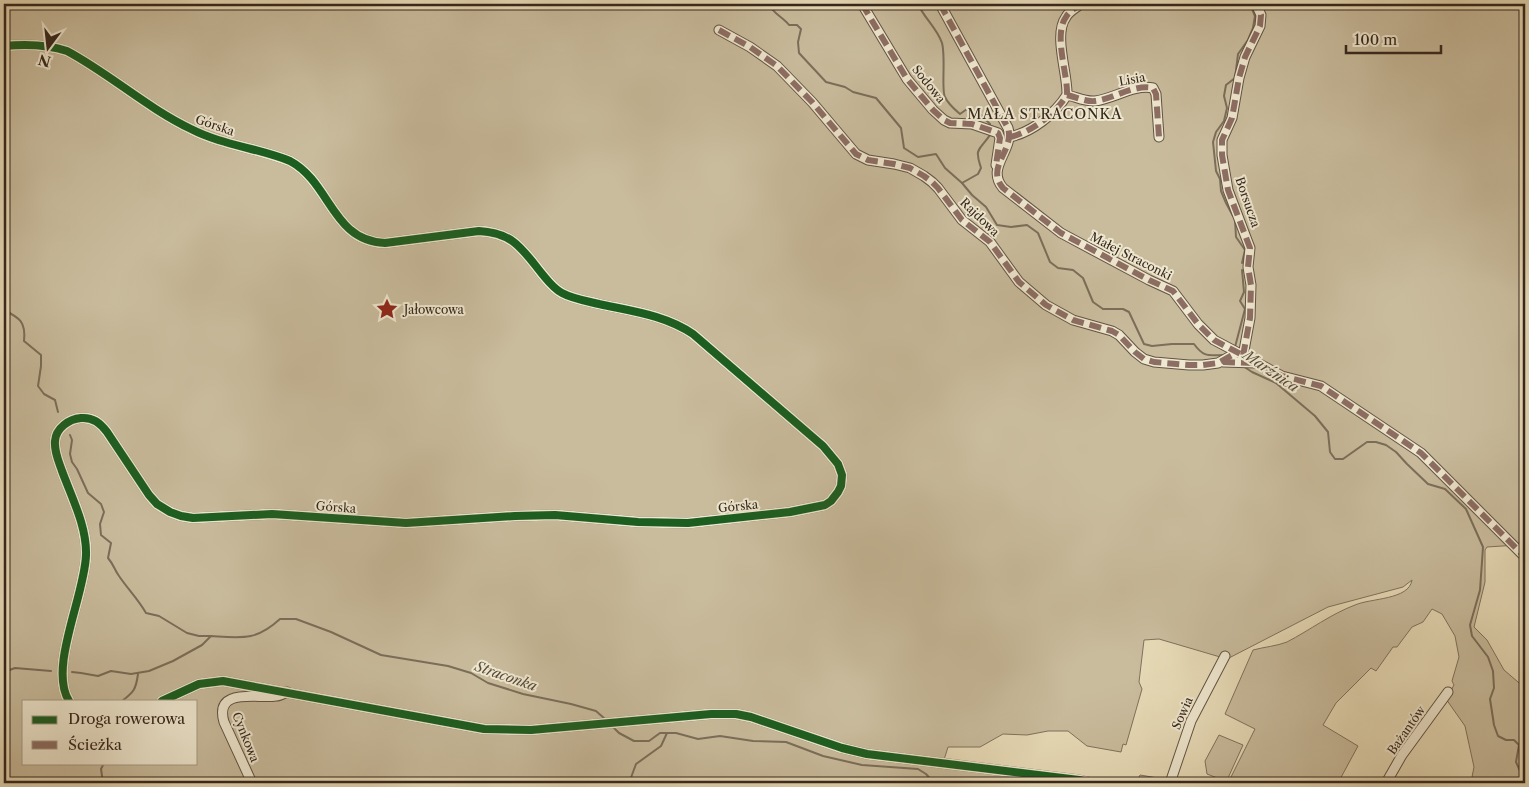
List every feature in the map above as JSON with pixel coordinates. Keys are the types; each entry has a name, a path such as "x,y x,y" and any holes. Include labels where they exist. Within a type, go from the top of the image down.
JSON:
{"street":[{"name":"Sodowa","path":"862,4 907,79 933,110 950,124 972,124 996,132 1000,138 996,172"},
{"path":"940,4 1008,128 1010,137 996,172"},
{"path":"1010,137 1032,128 1061,104 1067,95 1063,64 1062,26 1068,13 1081,4"},
{"name":"Borsucza","path":"1238,355 1250,318 1251,284 1248,266 1250,248 1228,190 1222,155 1222,140 1232,118 1239,78 1246,57 1260,26 1261,15 1256,4"},
{"name":"Rajdowa","path":"719,30 758,52 777,66 812,102 856,154 868,160 910,168 932,182 962,220 990,242 1018,282 1046,305 1073,320 1112,331 1119,335 1135,352 1154,362 1189,366 1220,361 1238,355"},
{"name":"Górska","path":"4,46 41,45 59,48 75,56 158,111 190,129 276,156 295,164 314,181 349,229 362,239 373,242 385,242 472,232 500,234 509,238 516,243 548,281 561,293 657,317 683,328 714,351 823,446 838,464 842,479 841,486 836,495 828,503 821,506 795,511 688,523 638,522 555,516 515,516 406,523 272,514 193,518 170,512 154,500 101,424 86,418 75,419 67,422 61,428 55,442 58,458 80,519 86,546 83,576 62,668 64,689 69,700"},
{"name":"Lisia","path":"1067,95 1096,101 1146,87 1153,88 1156,94 1159,137"},
{"name":"Małej Straconki","path":"996,172 1003,188 1061,233 1148,280 1173,291 1206,334 1238,355 1282,376 1321,386 1421,453 1525,557"},
{"name":"Rajdowa","path":"1220,361 1255,363"},
{"name":"Sowia","path":"1170,783 1191,721 1225,656"},
{"path":"164,700 200,684 215,681 231,682 484,729 531,730 711,714 736,714 751,717 842,748 868,754 1092,783"},
{"name":"Cynkowa","path":"252,783 224,722 223,706 239,697 277,696 287,692"},
{"name":"Bażantów","path":"1386,783 1402,756 1448,692"}],"shaded area":[{"path":"4,4 1525,4 1525,553 1518,545 1487,547 1485,550 1485,582 1474,627 1487,640 1504,670 1525,688 1525,783 1473,783 1475,778 1472,777 1474,767 1465,726 1446,699 1454,685 1452,681 1459,657 1455,636 1442,614 1432,609 1423,622 1412,627 1397,647 1393,647 1376,671 1371,668 1336,703 1323,725 1358,746 1338,783 1227,783 1255,729 1225,714 1253,650 1287,642 1329,617 1355,605 1397,595 1409,587 1412,580 1403,587 1328,607 1227,659 1159,639 1144,640 1139,682 1142,689 1126,745 1123,744 1121,752 1087,746 1068,731 1048,731 1027,735 1003,734 980,747 948,747 944,760 895,762 1023,777 1023,779 1044,783 4,783"},
{"path":"1219,735 1243,745 1225,781 1207,774 1205,761"},
{"path":"1140,775 1170,780 1169,783 1136,783"}],"waterway":[{"name":"Marźnica","path":"769,4 789,25 797,25 801,29 798,42 799,53 826,82 876,98 901,128 904,148 918,157 936,154 945,168 986,207 997,225 1011,227 1027,225 1038,233 1050,262 1058,268 1073,270 1083,278 1093,302 1103,309 1123,309 1129,312 1144,344 1152,346 1194,344 1204,354 1225,355"},
{"path":"918,4 942,43 944,57 943,88 946,100 960,114 967,109 979,113 990,126"},
{"path":"1233,216 1221,191 1220,179 1216,171 1213,142 1216,132 1224,121 1227,108 1224,96 1226,85 1235,78 1238,54 1248,40 1253,28 1255,16 1250,4"},
{"path":"962,183 978,174 981,168 978,153 980,147 991,133"},
{"path":"1235,220 1236,237 1245,250 1242,263"},
{"path":"1235,347 1245,309 1240,301 1244,292 1242,270"},
{"path":"4,310 21,321 24,329 24,341 41,355 38,386 44,394 55,400 58,412"},
{"name":"Marźnica","path":"1243,366 1276,383 1315,416 1328,432 1330,452 1335,459 1343,459 1367,442 1386,445 1396,452 1428,484 1445,489 1466,509 1483,547 1480,590 1470,625 1472,636 1488,657 1493,671 1494,688 1490,699 1494,725 1498,736 1506,740 1514,740 1519,745 1516,762 1525,782"},
{"path":"70,435 72,440 70,454 72,462 88,493 101,504 104,512 100,524 101,535 111,543 108,558 119,576 146,613 159,616 187,633 210,636"},
{"name":"Straconka","path":"72,672 98,676 111,671 131,674 149,671 173,661 202,645 211,636 240,637 256,635 280,619 296,619 331,632 381,655 448,666 471,673 488,683 523,694 596,711 605,719"},
{"name":"Straconka","path":"4,672 15,668 51,671"},
{"path":"123,700 134,690 138,674"},
{"name":"Straconka","path":"612,726 619,733 634,741 649,741 660,733 676,733 698,739 720,736 753,741 786,742 823,756 862,765 918,769 926,774 934,783"},
{"path":"629,783 636,764 661,746 667,733"},
{"path":"103,783 101,769 104,764"}],"marked path":[{"path":"862,4 907,79 933,110 950,123 972,124 998,133 1000,138 996,165"},
{"path":"940,4 1008,128 1008,144 997,173 998,180 1003,188 1061,233 1173,291 1198,324 1214,340 1282,376 1321,386 1421,453 1525,557"},
{"path":"1010,137 1035,127 1056,109 1067,95 1061,44 1062,25 1067,15 1081,4"},
{"path":"1243,356 1250,318 1251,285 1248,267 1250,248 1228,190 1222,155 1222,140 1232,118 1245,57 1260,26 1261,15 1256,4"},
{"path":"719,30 750,47 777,66 812,102 856,154 868,160 910,168 932,182 962,220 990,242 1019,282 1046,305 1073,320 1112,331 1119,335 1144,359 1154,362 1203,365 1218,363 1236,353"},
{"path":"1067,95 1095,101 1138,88 1153,88 1156,94 1159,137"},
{"path":"1223,362 1253,363"}],"cycle path":[{"path":"4,46 36,45 67,51 159,111 191,129 215,139 290,161 304,171 315,183 342,222 367,240 385,243 479,231 491,232 509,239 523,250 551,285 562,293 580,300 648,314 671,322 693,334 823,446 838,464 842,475 841,486 838,492 825,505 790,512 688,523 638,522 555,515 406,523 272,514 193,518 170,512 157,504 102,426 89,418 76,419 68,422 61,428 56,436 55,445 58,460 74,502 86,544 84,571 65,651 64,687 69,700"},
{"path":"164,700 199,684 223,681 484,729 531,730 711,714 736,714 751,717 842,748 867,754 1092,783"}],"place":[{"name":"Jałowcowa","path":"387,309"}],"district":[{"name":"MAŁA STRACONKA","path":"1045,114"}]}
